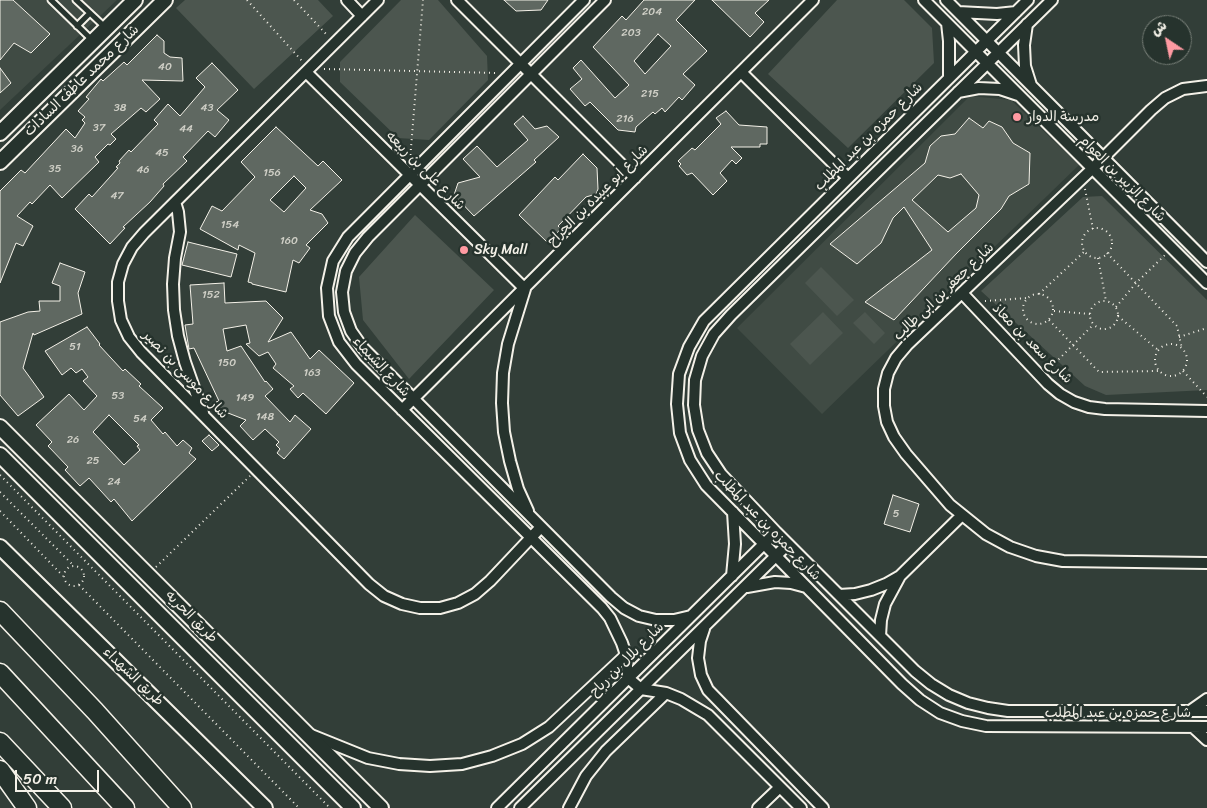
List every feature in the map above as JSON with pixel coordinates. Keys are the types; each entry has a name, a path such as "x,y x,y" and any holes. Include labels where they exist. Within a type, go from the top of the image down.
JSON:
{"highway":[{"path":"0,611 95,711 182,808"},
{"path":"0,673 125,808"},
{"path":"0,742 62,808"},
{"path":"0,770 26,808"}],"street":[{"name":"شارع محمد عاطف السادات","path":"0,133 135,0"},
{"name":"شارع محمد عاطف السادات","path":"0,162 165,0"},
{"path":"347,0 362,16"},
{"name":"شارع موسى بن نصير","path":"378,0 132,247 123,264 118,282 118,301 122,320 129,337 141,352 369,584 384,596 402,604 420,608 440,608 458,603 475,594 490,582 541,527"},
{"path":"457,0 635,178"},
{"name":"شارع الشيماء","path":"584,0 348,237 333,261 327,288 329,316 339,342 356,364 602,608 617,630 626,656 628,678"},
{"name":"شارع الشيماء","path":"606,0 420,185 355,253 346,272 342,292 344,312 351,331 363,348 624,608 639,616 656,620 674,620 690,616"},
{"name":"شارع ابو عبيده بن الجراح","path":"402,410 813,0"},
{"path":"924,0 976,51"},
{"path":"946,0 986,40"},
{"name":"شارع حمزه بن عبد المطلب","path":"1028,0 704,321 688,347 679,374 676,404 680,433 690,460 706,485 902,684 920,700 940,712 962,721 986,726 1207,727"},
{"name":"شارع حمزه بن عبد المطلب","path":"1052,0 730,315 714,334 702,356 695,380 694,405 698,430 707,453 721,474 776,532 916,671 931,684 949,695 968,703 1008,711 1207,711"},
{"path":"958,12 987,14 1016,12"},
{"path":"947,23 949,78"},
{"path":"1027,24 1024,52 1025,66 1031,86"},
{"name":"شارع الزبير بن العوام","path":"986,40 1207,262"},
{"name":"شارع الزبير بن العوام","path":"976,51 1207,283"},
{"name":"شارع على بن ربيعه","path":"307,70 524,289"},
{"path":"741,72 848,178"},
{"name":"شارع جعفر بن ابى طالب","path":"1207,86 1183,89 1165,98 907,345 896,358 888,373 884,389 884,406 887,422 894,437 906,454 950,505 962,516 986,534 1010,547 1045,558 1064,561 1207,563"},
{"path":"958,92 979,88 1000,89 1020,95"},
{"path":"175,202 180,232 173,284 174,310 185,362 204,416"},
{"path":"524,289 508,344 503,373 502,403 504,432 510,461 518,489 530,516"},
{"name":"شارع سعد بن معاذ","path":"962,293 1060,394 1074,402 1089,407 1105,409 1207,411"},
{"name":"طريق الحريه","path":"0,427 382,808"},
{"name":"طريق الحريه","path":"0,455 353,808"},
{"path":"732,576 735,544 733,512"},
{"path":"839,595 871,590 900,576 962,516"},
{"name":"شارع بلال بن رباح","path":"497,808 776,532"},
{"path":"520,808 788,544"},
{"name":"طريق الشهداء","path":"0,547 265,808"},
{"path":"880,636 885,604 900,576"},
{"path":"744,588 775,582 807,587"},
{"path":"153,607 167,593"},
{"path":"706,625 700,641 698,658 701,675 708,690 823,808"},
{"path":"293,748 307,733 368,758 399,764 430,766 469,762 492,756 522,744 549,727 626,656"},
{"path":"628,678 641,689 666,693 695,706 708,715 801,808"},
{"path":"569,808 586,776 606,751 666,693"},
{"path":"1190,711 1207,699"},
{"path":"1089,711 1089,727"},
{"path":"1193,727 1207,740"},
{"path":"758,808 780,787"}],"lane":[{"path":"51,0 93,41"},
{"path":"76,0 106,28"},
{"path":"77,26 90,13"}],"path":[{"path":"247,0 307,70 511,73"},
{"path":"294,0 334,43"},
{"path":"409,175 423,0"},
{"path":"1083,178 1093,229"},
{"path":"1093,229 1102,229 1110,235 1111,244 1107,253 1098,258 1088,255 1082,247 1083,238 1088,230 1093,229"},
{"path":"1116,307 1136,283 1172,248"},
{"path":"970,302 1027,298 1040,294 1085,251"},
{"path":"1049,320 1100,372 1158,371 1168,376 1179,374 1183,371 1187,362 1177,326 1107,253"},
{"path":"1098,258 1106,301"},
{"path":"1027,298 1023,307 1024,316 1031,323 1041,325 1049,320 1054,311 1048,298 1040,294"},
{"path":"1106,301 1116,307 1118,316 1115,324 1107,328 1098,327 1094,324 1090,314 1097,303 1106,301"},
{"path":"1054,311 1090,314"},
{"path":"1118,316 1158,350"},
{"path":"1042,376 1094,324"},
{"path":"1179,337 1207,328"},
{"path":"1158,371 1154,361 1158,350 1162,346 1173,344 1182,349"},
{"path":"1183,371 1207,397"},
{"path":"148,575 257,469"},
{"path":"0,475 330,808"},
{"path":"0,492 73,565 81,567 85,575 79,585 71,586 67,584 64,576 0,512"},
{"path":"81,567 86,562"},
{"path":"64,576 66,569 73,565"},
{"path":"79,585 299,808"}],"shaded area":[{"path":"0,0 117,0 0,110"},
{"path":"185,0 318,0 333,16 254,89 176,8"},
{"path":"401,0 438,0 487,56 488,80 429,140 398,138 340,82 340,62"},
{"path":"837,0 904,0 932,28 934,63 848,148 768,74"},
{"path":"970,96 1011,100 1079,165 822,414 737,328"},
{"path":"1102,196 1207,300 1207,390 1106,395 1085,386 981,291 1083,197"},
{"path":"415,215 494,290 409,379 363,320 359,277"},
{"path":"821,267 854,300 837,316 805,283"},
{"path":"823,312 843,333 810,365 790,344"},
{"path":"865,312 885,333 874,344 853,323"}],"building":[{"path":"0,0 13,0 50,34 31,53 14,43 0,60"},
{"path":"504,0 548,0 541,10 516,11"},
{"path":"644,0 695,0 676,20 707,51 683,74 695,85 682,100 679,97 665,112 662,108 655,114 653,112 636,127 635,132 618,130 590,102 585,106 570,89 582,79 573,68 581,60 615,98 629,85 593,47 622,16 626,20","holes":["658,34 671,46 645,74 634,61"]},
{"path":"712,0 769,0 755,13 764,22 750,37"},
{"path":"157,35 164,41 164,53 170,57 182,58 183,81 142,80 160,99 146,112 141,108 111,134 116,139 95,157 99,162 62,198 50,185 32,204 30,202 17,216 33,226 23,246 16,243 0,283 0,191 21,170 25,173 66,129 75,138 85,123 82,120 85,117 78,111 89,99 86,97 101,79 103,81 124,62 127,65"},
{"path":"212,63 238,90 217,110 229,120 215,137 208,131 183,157 187,161 163,184 164,186 150,202 123,227 125,228 110,244 75,209 89,194 92,197 118,168 116,167 120,163 119,161 129,150 131,152 158,124 154,120 168,104 180,116 205,87 196,78"},
{"path":"0,68 11,83 0,93"},
{"path":"726,111 739,125 767,127 767,144 760,144 760,147 731,147 742,158 736,164 732,160 720,173 727,181 713,195 692,173 687,175 679,166 681,164 678,161 692,148 695,150 721,124 716,118"},
{"path":"523,116 535,129 547,126 559,137 534,160 536,162 474,216 454,195 458,183 480,177 463,159 477,146 497,167 528,140 514,124"},
{"path":"969,118 983,128 989,121 1002,127 1013,143 1030,153 1029,184 1009,196 1001,209 894,320 865,302 932,250 904,207 893,218 881,243 857,264 830,244 925,163 930,146 941,136 955,134","holes":["961,174 979,195 976,208 948,232 912,200 938,175 950,178"]},
{"path":"276,127 318,166 323,161 342,180 310,210 322,214 328,223 306,245 310,248 299,263 293,260 286,292 248,282 255,253 239,245 238,250 200,229 212,206 222,211 255,177 241,162","holes":["294,176 306,188 284,212 270,200"]},
{"path":"583,154 597,168 598,189 596,194 586,197 558,226 561,229 547,242 519,215 555,177 558,180"},
{"path":"188,242 237,254 231,277 182,265"},
{"path":"60,263 85,272 78,293 82,314 34,335 33,333 23,368 44,397 18,416 0,395 0,322 28,312 40,311 39,301 60,301 60,286 52,283"},
{"path":"224,283 225,303 266,301 283,318 268,342 291,332 310,359 319,350 354,383 326,414 303,393 298,398 290,389 294,386 273,368 276,364 268,352 259,356 246,344 250,343 246,325 223,329 227,351 241,346 265,382 273,389 265,396 290,422 295,415 311,429 284,459 277,453 280,449 276,445 279,442 265,429 253,440 240,426 246,420 228,413 225,415 216,402 219,401 194,348 189,349 185,325 193,324 190,285"},
{"path":"87,327 99,345 123,371 125,369 141,384 139,386 163,408 151,420 163,434 165,432 177,446 183,440 192,448 189,453 196,459 132,521 114,499 111,502 89,478 80,486 65,470 68,467 48,446 52,442 36,425 69,394 84,410 97,396 83,381 88,377 82,369 76,373 71,368 62,375 45,351","holes":["109,415 139,445 137,446 140,450 124,465 93,432"]},
{"path":"209,435 219,445 212,451 202,441"},
{"path":"893,495 919,504 910,532 884,524"}],"place":[{"name":"مدرسة الدوار","path":"1017,117"},
{"name":"Sky Mall","path":"464,250"}]}
